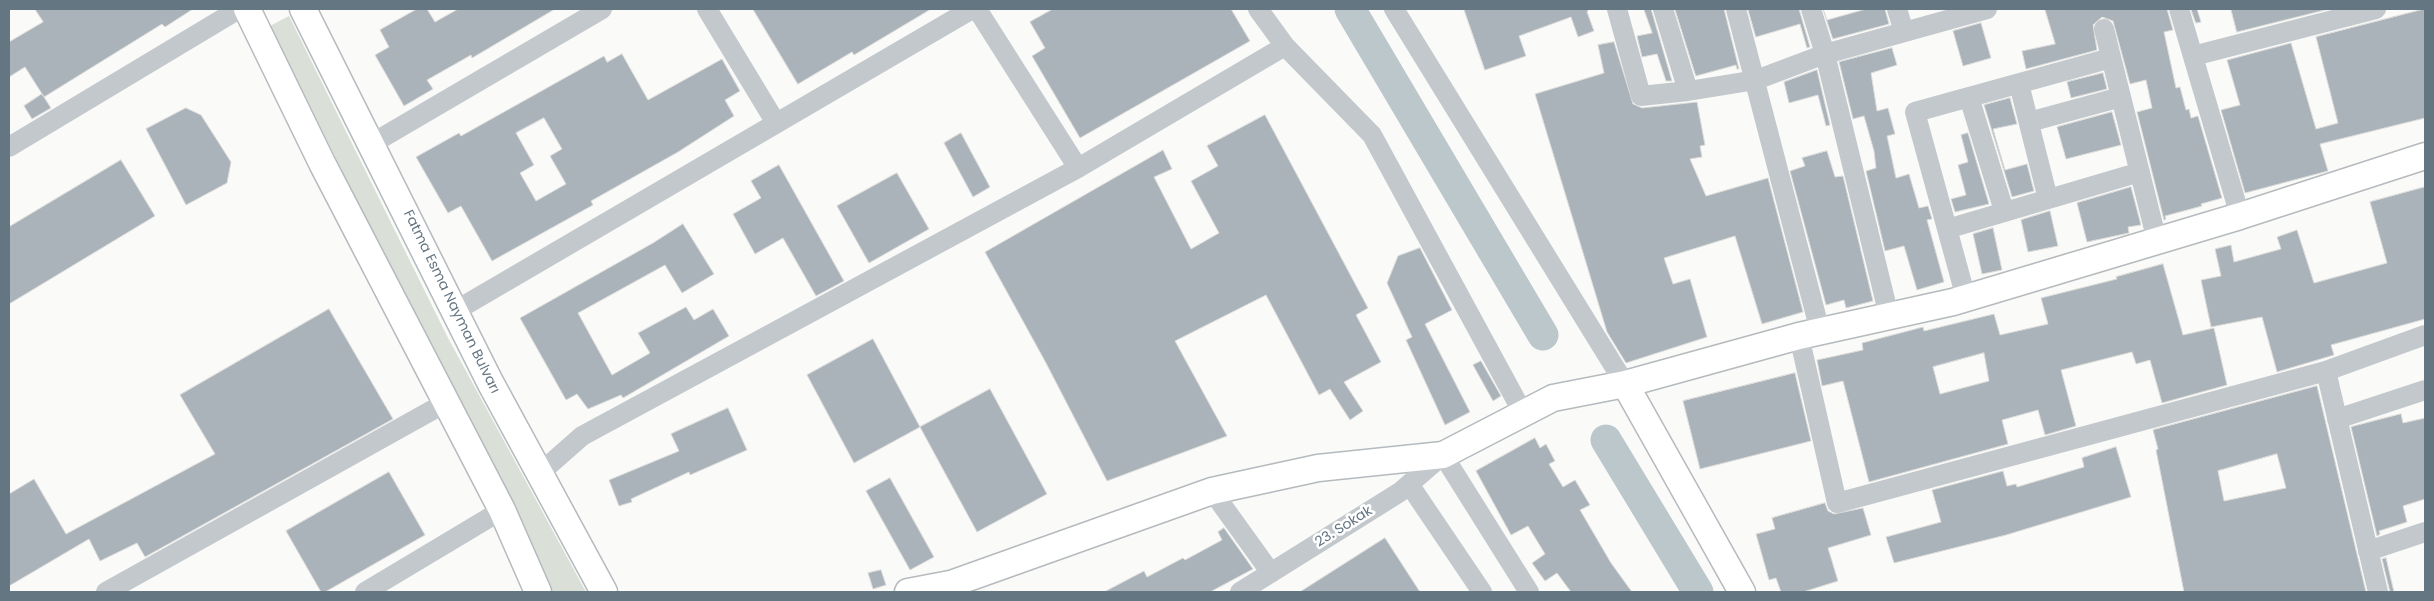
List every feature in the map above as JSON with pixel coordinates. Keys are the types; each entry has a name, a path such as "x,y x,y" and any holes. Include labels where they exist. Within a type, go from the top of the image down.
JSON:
{"main road":[{"path":"247,9 322,163 502,510 538,592"},
{"name":"Fatma Esma Nayman Bulvarı","path":"304,9 455,311 540,473 608,590"},
{"path":"908,592 942,588 1212,491 1318,468 1443,455 1553,398 1625,384 1810,333 1966,298 2240,216 2425,156"},
{"path":"1625,384 1742,592"}],"street":[{"path":"9,147 238,9"},
{"path":"372,143 602,9"},
{"path":"707,9 776,123"},
{"path":"455,311 972,9"},
{"path":"977,9 1078,168"},
{"path":"1258,9 1285,46 1372,135 1523,413"},
{"path":"1394,9 1625,384"},
{"path":"1617,9 1641,96 1688,91 1756,80 1825,54 1988,9"},
{"path":"1663,9 1688,91"},
{"path":"1736,9 1756,80 1810,333 1837,503 2326,371 2425,335"},
{"path":"1811,9 1825,54 1889,316"},
{"path":"1897,9 1904,32"},
{"path":"2179,9 2240,216"},
{"path":"2193,56 2376,9"},
{"path":"2104,29 2157,241"},
{"path":"540,473 582,436 1078,168 1285,46"},
{"path":"1966,298 1915,112 2111,58"},
{"path":"2020,84 2048,199"},
{"path":"1969,97 2004,211"},
{"path":"2029,122 2121,97"},
{"path":"1947,229 2140,172"},
{"path":"2326,371 2378,592"},
{"path":"2337,419 2425,390"},
{"path":"106,592 445,403"},
{"path":"1443,455 1529,592"},
{"name":"23. Sokak","path":"1240,592 1400,492 1443,455"},
{"path":"1409,484 1482,592"},
{"path":"1212,491 1271,573"},
{"path":"365,592 502,510"},
{"path":"2368,550 2425,532"}],"shaded area":[{"path":"289,16 447,336 586,592 545,592 429,345 270,26"}],"building":[{"path":"35,9 193,9 165,27 162,24 44,97 25,67 9,77 9,42 43,22"},
{"path":"417,9 427,9 435,22 458,9 555,9 472,58 471,55 427,80 433,89 404,106 375,55 389,47 380,30"},
{"path":"753,9 931,9 854,55 852,52 798,84"},
{"path":"1053,9 1231,9 1250,41 1080,138 1032,56 1045,48 1030,22"},
{"path":"1464,9 1589,9 1587,12 1594,31 1578,37 1571,17 1519,36 1526,56 1485,70"},
{"path":"1644,9 1651,9 1672,81 1666,81 1657,54 1642,57 1637,36 1652,33"},
{"path":"1675,9 1724,9 1739,69 1737,69 1736,65 1696,76"},
{"path":"1748,9 1799,9 1810,47 1807,48 1800,24 1756,37"},
{"path":"1823,9 1827,20 1866,9 1885,9 1889,24 1833,39"},
{"path":"2045,9 2167,9 2173,30 2164,32 2176,88 2180,87 2186,110 2189,109 2191,118 2198,116 2222,198 2201,204 2202,206 2165,216 2166,219 2164,220 2137,112 2152,108 2146,80 2130,84 2113,21 2102,17 2093,25 2097,50 2026,69 2022,51 2055,44"},
{"path":"2191,9 2197,9 2201,22 2196,23"},
{"path":"2231,9 2329,9 2237,32"},
{"path":"2425,9 2425,118 2320,144 2328,171 2245,193 2221,110 2240,105 2227,60 2291,43 2316,129 2338,123 2316,37"},
{"path":"1981,23 1991,58 1963,66 1953,31"},
{"path":"1614,42 1633,104 1642,108 1697,102 1705,145 1700,146 1702,157 1690,159 1706,196 1768,178 1803,312 1762,324 1735,236 1664,258 1673,284 1690,279 1707,337 1626,363 1607,332 1535,94 1604,73 1598,45"},
{"path":"1892,48 1897,65 1871,73 1877,111 1888,108 1895,134 1887,136 1896,178 1909,174 1919,208 1928,206 1932,219 1927,220 1944,282 1917,290 1904,246 1885,251 1866,171 1876,168 1874,151 1864,116 1853,119 1839,62"},
{"path":"622,54 648,100 722,59 740,91 725,100 734,116 678,152 591,201 593,205 492,261 461,206 448,213 416,157 459,133 461,136 604,56 607,62","holes":["544,118 562,149 550,156 566,184 536,201 520,173 534,165 516,133"]},
{"path":"1817,70 1830,125 1826,126 1818,95 1789,103 1784,82"},
{"path":"2103,73 2107,89 2071,98 2067,82"},
{"path":"42,94 51,108 32,119 24,106"},
{"path":"2010,98 2017,124 1993,129 2005,170 2027,164 2034,191 2012,197 1984,105"},
{"path":"186,108 201,115 231,162 227,183 186,205 146,129"},
{"path":"2112,112 2121,145 2066,159 2057,127"},
{"path":"1265,115 1368,308 1356,315 1381,362 1344,382 1363,411 1350,420 1330,389 1319,395 1266,295 1175,341 1227,436 1107,481 1046,363 985,252 1163,150 1172,169 1154,177 1191,249 1219,233 1191,181 1218,166 1207,146"},
{"path":"961,133 990,187 973,197 944,143"},
{"path":"1968,133 1989,204 1955,212 1951,199 1966,195 1958,165 1968,162 1961,135"},
{"path":"1827,151 1835,177 1843,176 1873,301 1846,308 1844,300 1826,305 1790,171 1805,166 1802,158"},
{"path":"121,160 155,216 9,304 9,227"},
{"path":"779,165 844,281 816,296 783,238 755,254 733,214 761,198 751,181"},
{"path":"897,173 929,229 869,263 837,206"},
{"path":"2131,187 2141,225 2128,227 2129,233 2087,242 2077,203"},
{"path":"2425,187 2425,319 2331,345 2334,355 2277,372 2262,317 2211,327 2201,280 2221,276 2215,249 2231,245 2234,262 2281,249 2277,237 2297,230 2314,283 2387,263 2370,202"},
{"path":"2050,211 2058,246 2028,252 2021,220"},
{"path":"683,224 714,274 682,293 665,265 578,313 612,375 650,353 638,333 686,307 694,320 713,309 729,336 623,398 621,395 588,409 577,394 566,400 520,318"},
{"path":"1993,228 2002,270 1982,274 1973,234"},
{"path":"1420,248 1452,310 1425,324 1470,412 1445,425 1406,340 1412,337 1387,283 1398,256"},
{"path":"2163,264 2183,335 2214,328 2227,385 2162,403 2150,360 2136,364 2132,352 2061,370 2076,426 2045,435 2038,410 2002,420 2008,444 1869,482 1843,381 1822,386 1817,360 1863,350 1862,343 1923,327 1924,331 1994,314 2000,335 2048,324 2041,298 2117,279 2116,277","holes":["1984,353 1989,381 1940,394 1933,367"]},
{"path":"329,309 393,419 145,557 137,543 100,561 89,539 9,586 9,494 34,479 66,534 215,454 180,395"},
{"path":"873,339 920,427 854,463 807,375"},
{"path":"1481,361 1501,396 1493,401 1473,365"},
{"path":"1795,373 1811,441 1700,469 1683,401"},
{"path":"2317,386 2366,592 2184,592 2153,430","holes":["2277,454 2286,488 2224,501 2218,471"]},
{"path":"990,389 1047,494 977,532 920,427"},
{"path":"728,408 747,450 690,475 689,472 631,499 632,502 619,506 609,480 679,451 671,434"},
{"path":"2401,414 2403,423 2425,418 2425,499 2403,506 2407,522 2379,531 2380,534 2377,536 2351,427"},
{"path":"1535,438 1540,448 1546,444 1555,461 1549,464 1563,487 1575,480 1590,505 1580,510 1611,563 1632,592 1571,592 1557,573 1545,581 1532,563 1545,554 1528,526 1511,535 1476,471"},
{"path":"2116,447 2131,497 2006,535 1894,563 1886,537 1941,522 1932,490 2003,471 2007,486 2016,484 2017,487 2084,467 2082,458"},
{"path":"389,472 425,535 325,592 321,592 286,531"},
{"path":"890,478 934,557 910,570 866,491"},
{"path":"1825,503 1828,511 1834,514 1863,508 1871,535 1828,548 1838,581 1803,592 1781,592 1776,578 1769,580 1756,534 1775,529 1772,518"},
{"path":"1224,528 1253,569 1210,592 1104,592 1144,571 1147,577 1183,558 1185,560 1222,540 1218,532"},
{"path":"1385,538 1420,592 1300,592"},
{"path":"2386,558 2394,592 2390,592 2382,559"},
{"path":"881,570 886,585 873,589 868,573"}],"waterway":[{"path":"1350,9 1543,335"},
{"path":"1606,440 1698,592"}]}
